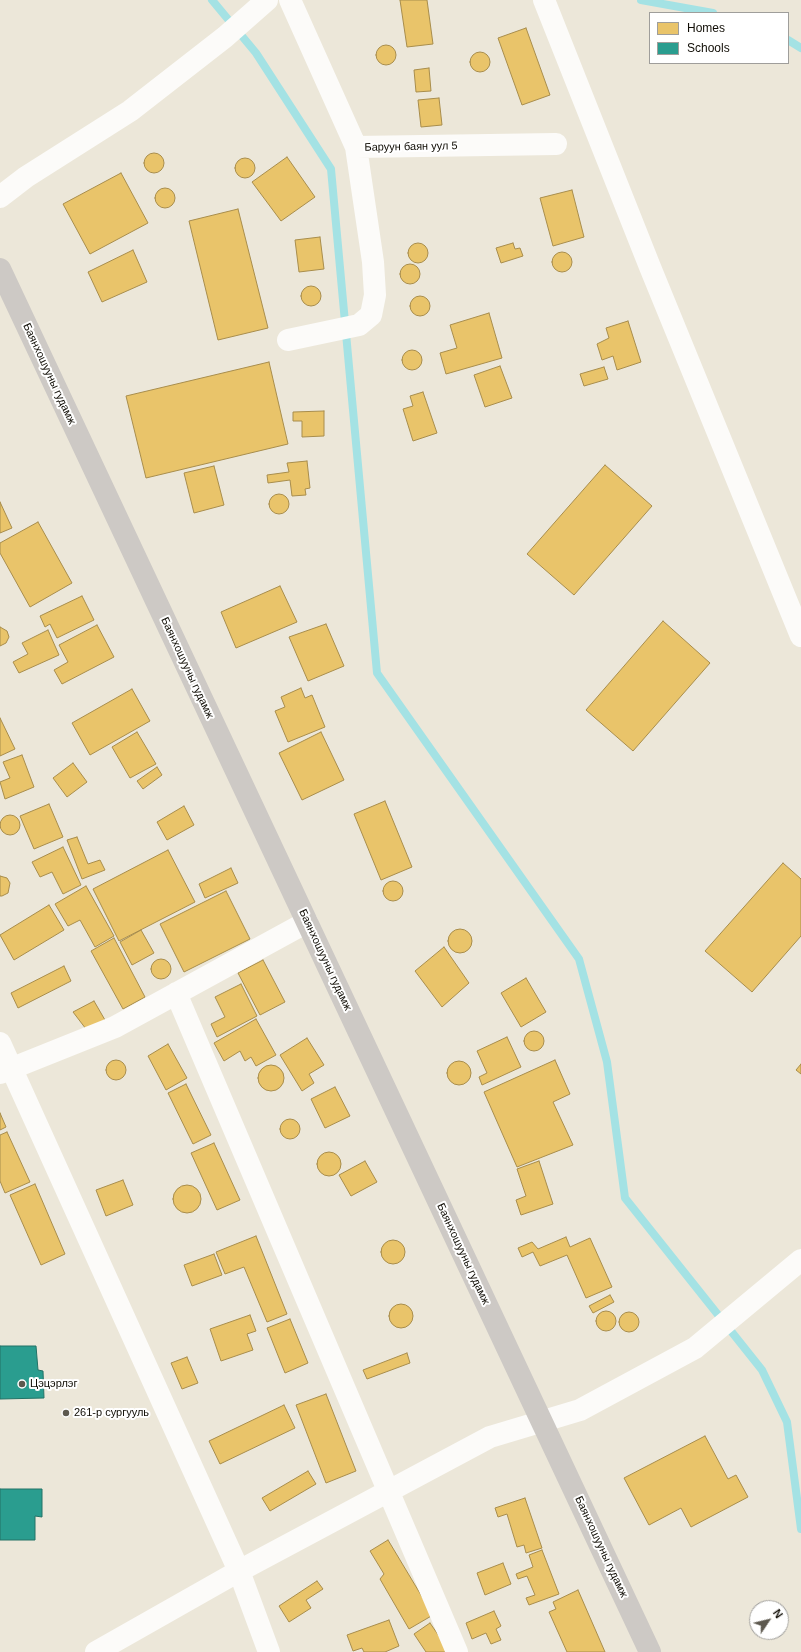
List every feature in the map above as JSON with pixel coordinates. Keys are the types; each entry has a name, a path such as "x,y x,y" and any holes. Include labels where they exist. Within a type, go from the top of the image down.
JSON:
{"main road":[{"name":"Баянхошууны гудамж","path":"0,269 650,1652"}],"street":[{"path":"0,197 26,177 130,111 225,37 267,0"},
{"name":"Баруун баян уул 5","path":"290,0 356,148 556,144"},
{"path":"544,0 650,267 801,636"},
{"path":"288,340 359,325 371,315 375,295 373,262 356,148"},
{"path":"6,1070 115,1027 307,922"},
{"path":"176,993 457,1652"},
{"path":"0,1043 6,1070 239,1571 269,1652"},
{"path":"96,1652 239,1571 490,1437 580,1410 695,1348 747,1303 801,1260"}],"building: Homes":[{"path":"400,0 427,0 433,44 407,47"},
{"path":"526,28 550,95 522,105 498,38"},
{"path":"386,45 393,48 396,55 393,62 386,65 379,62 376,55 379,48"},
{"path":"480,52 487,55 490,62 487,69 480,72 473,69 470,62 473,55"},
{"path":"429,68 431,91 416,92 414,70"},
{"path":"439,98 442,125 421,127 418,100"},
{"path":"154,153 161,156 164,163 161,170 154,173 147,170 144,163 147,156"},
{"path":"287,157 315,197 281,221 252,182"},
{"path":"245,158 252,161 255,168 252,175 245,178 238,175 235,168 238,161"},
{"path":"121,173 148,223 90,254 63,204"},
{"path":"165,188 172,191 175,198 172,205 165,208 158,205 155,198 158,191"},
{"path":"572,190 584,237 553,246 540,198"},
{"path":"238,209 268,328 218,340 189,221"},
{"path":"320,237 324,269 299,272 295,240"},
{"path":"418,243 425,246 428,253 425,260 418,263 411,260 408,253 411,246"},
{"path":"513,243 515,249 520,248 523,256 501,263 496,248"},
{"path":"133,250 147,282 102,302 88,272"},
{"path":"562,252 569,255 572,262 569,269 562,272 555,269 552,262 555,255"},
{"path":"410,264 417,267 420,274 417,281 410,284 403,281 400,274 403,267"},
{"path":"311,286 318,289 321,296 318,303 311,306 304,303 301,296 304,289"},
{"path":"420,296 427,299 430,306 427,313 420,316 413,313 410,306 413,299"},
{"path":"489,313 502,358 446,374 440,353 457,348 450,325"},
{"path":"628,321 641,362 617,370 613,356 602,360 597,344 609,338 606,328"},
{"path":"412,350 419,353 422,360 419,367 412,370 405,367 402,360 405,353"},
{"path":"269,362 288,444 146,478 126,396"},
{"path":"500,366 512,398 485,407 474,375"},
{"path":"604,367 608,379 584,386 580,374"},
{"path":"423,392 437,433 413,441 403,409 413,406 410,396"},
{"path":"324,411 324,436 302,437 302,421 293,421 293,412"},
{"path":"307,461 310,488 305,489 306,495 292,496 290,480 268,483 267,475 289,472 287,463"},
{"path":"605,465 652,506 574,595 527,554"},
{"path":"214,466 224,505 194,513 184,473"},
{"path":"279,494 286,497 289,504 286,511 279,514 272,511 269,504 272,497"},
{"path":"0,502 12,528 0,533"},
{"path":"38,522 72,583 30,607 0,553 0,543"},
{"path":"280,586 297,622 236,648 221,612"},
{"path":"82,596 94,620 57,638 50,624 45,627 40,616"},
{"path":"663,621 710,663 633,751 586,710"},
{"path":"326,624 344,666 308,681 289,637"},
{"path":"97,625 114,657 62,684 54,670 68,662 59,645"},
{"path":"0,627 7,631 9,637 6,643 0,646"},
{"path":"48,630 59,655 19,673 13,662 28,654 22,643"},
{"path":"301,688 305,698 312,695 325,727 288,742 275,711 285,707 281,697"},
{"path":"132,689 150,721 90,755 72,723"},
{"path":"0,718 15,749 0,756"},
{"path":"137,732 156,764 130,778 112,747"},
{"path":"321,732 344,780 302,800 279,753"},
{"path":"22,755 34,787 5,799 0,782 10,778 3,762"},
{"path":"73,763 87,782 67,797 53,778"},
{"path":"157,767 162,775 143,789 137,781"},
{"path":"385,801 412,867 381,880 354,814"},
{"path":"49,804 63,837 34,849 20,816"},
{"path":"184,806 194,825 167,840 157,822"},
{"path":"10,815 17,818 20,825 17,832 10,835 3,832 0,825 3,818"},
{"path":"77,837 88,864 100,860 105,870 82,879 67,840"},
{"path":"63,847 81,885 63,894 52,872 40,877 32,862"},
{"path":"168,850 195,902 119,941 93,889"},
{"path":"783,863 801,879 801,936 752,992 705,951"},
{"path":"231,868 238,883 205,898 199,884"},
{"path":"0,876 7,878 10,883 8,893 2,896 0,896"},
{"path":"393,881 400,884 403,891 400,898 393,901 386,898 383,891 386,884"},
{"path":"86,886 114,936 95,947 80,920 68,926 55,904"},
{"path":"226,891 250,939 184,972 160,924"},
{"path":"49,905 64,930 14,960 0,935"},
{"path":"455,929 465,929 472,936 472,946 465,953 455,953 448,946 448,936"},
{"path":"141,930 154,953 132,965 120,942"},
{"path":"114,938 145,997 123,1009 91,951"},
{"path":"444,947 469,983 442,1007 415,971"},
{"path":"161,959 168,962 171,969 168,976 161,979 154,976 151,969 154,962"},
{"path":"263,960 285,1002 260,1015 238,973"},
{"path":"64,966 71,981 18,1008 11,993"},
{"path":"526,978 546,1012 521,1027 501,993"},
{"path":"241,984 257,1016 217,1037 211,1024 225,1017 215,997"},
{"path":"94,1001 105,1020 86,1029 73,1012"},
{"path":"256,1019 276,1055 256,1066 251,1057 245,1061 240,1051 224,1061 214,1043"},
{"path":"534,1031 541,1034 544,1041 541,1048 534,1051 527,1048 524,1041 527,1034"},
{"path":"507,1037 521,1067 482,1085 479,1077 487,1073 477,1051"},
{"path":"307,1038 324,1065 309,1074 314,1083 302,1091 280,1055"},
{"path":"168,1044 187,1078 166,1090 148,1056"},
{"path":"116,1060 123,1063 126,1070 123,1077 116,1080 109,1077 106,1070 109,1063"},
{"path":"555,1060 570,1094 553,1102 573,1145 517,1167 484,1092"},
{"path":"454,1061 464,1061 471,1068 471,1078 464,1085 454,1085 447,1078 447,1068"},
{"path":"801,1064 801,1074 796,1070"},
{"path":"271,1065 280,1069 284,1078 280,1087 271,1091 262,1087 258,1078 262,1069"},
{"path":"186,1084 211,1135 193,1144 168,1093"},
{"path":"335,1087 350,1116 325,1128 311,1099"},
{"path":"0,1113 6,1127 0,1130"},
{"path":"290,1119 297,1122 300,1129 297,1136 290,1139 283,1136 280,1129 283,1122"},
{"path":"7,1132 30,1182 5,1193 0,1181 0,1135"},
{"path":"214,1143 240,1200 217,1210 191,1153"},
{"path":"324,1152 334,1152 341,1159 341,1169 334,1176 324,1176 317,1169 317,1159"},
{"path":"365,1161 377,1182 351,1196 339,1175"},
{"path":"539,1161 553,1204 521,1215 516,1200 526,1196 517,1169"},
{"path":"123,1180 133,1205 106,1216 96,1190"},
{"path":"35,1184 65,1254 41,1265 10,1195"},
{"path":"187,1185 197,1189 201,1199 197,1209 187,1213 177,1209 173,1199 177,1189"},
{"path":"256,1236 287,1314 267,1322 244,1267 225,1274 216,1252"},
{"path":"566,1237 570,1247 590,1238 612,1287 586,1298 567,1255 540,1266 533,1252 522,1257 518,1248 532,1242 538,1249"},
{"path":"393,1240 402,1243 405,1252 402,1261 393,1264 384,1261 381,1252 384,1243"},
{"path":"214,1254 222,1275 192,1286 184,1265"},
{"path":"610,1295 614,1302 593,1313 589,1306"},
{"path":"401,1304 410,1307 413,1316 410,1325 401,1328 392,1325 389,1316 392,1307"},
{"path":"606,1311 613,1314 616,1321 613,1328 606,1331 599,1328 596,1321 599,1314"},
{"path":"629,1312 636,1315 639,1322 636,1329 629,1332 622,1329 619,1322 622,1315"},
{"path":"250,1315 256,1331 247,1334 253,1350 221,1361 210,1329"},
{"path":"290,1319 308,1363 285,1373 267,1328"},
{"path":"407,1353 410,1363 367,1379 363,1370"},
{"path":"187,1357 198,1383 182,1389 171,1363"},
{"path":"326,1394 356,1471 326,1483 296,1405"},
{"path":"284,1405 295,1428 220,1464 209,1441"},
{"path":"705,1436 728,1479 736,1475 748,1497 691,1527 681,1508 649,1525 624,1478"},
{"path":"308,1471 316,1484 270,1511 262,1498"},
{"path":"525,1498 542,1548 526,1553 524,1545 517,1547 507,1514 498,1517 495,1508"},
{"path":"388,1540 433,1615 409,1629 380,1579 384,1574 370,1551"},
{"path":"542,1550 559,1594 529,1605 526,1598 535,1595 527,1576 518,1579 516,1574 533,1567 529,1555"},
{"path":"503,1563 511,1584 485,1595 477,1573"},
{"path":"317,1581 323,1589 306,1600 311,1608 289,1622 279,1606"},
{"path":"578,1590 605,1652 567,1652 549,1612 556,1609 553,1602"},
{"path":"494,1611 501,1626 496,1629 501,1640 491,1644 486,1633 472,1639 466,1623"},
{"path":"389,1620 399,1646 385,1652 364,1652 362,1648 353,1651 347,1635"},
{"path":"430,1623 450,1652 426,1652 414,1634"}],"building: Schools":[{"name":"Цэцэрлэг","path":"0,1346 36,1346 38,1370 43,1371 44,1398 0,1399"},
{"path":"0,1489 42,1489 42,1517 35,1516 35,1540 0,1540"}],"waterway":[{"path":"212,0 256,53 331,169 377,673 579,959 607,1062 625,1198 762,1370 787,1422 801,1529"},
{"path":"641,0 707,12"},
{"path":"789,41 801,48"}],"place":[{"name":"Цэцэрлэг","path":"22,1384"},
{"name":"261-р сургууль","path":"66,1413"}]}
